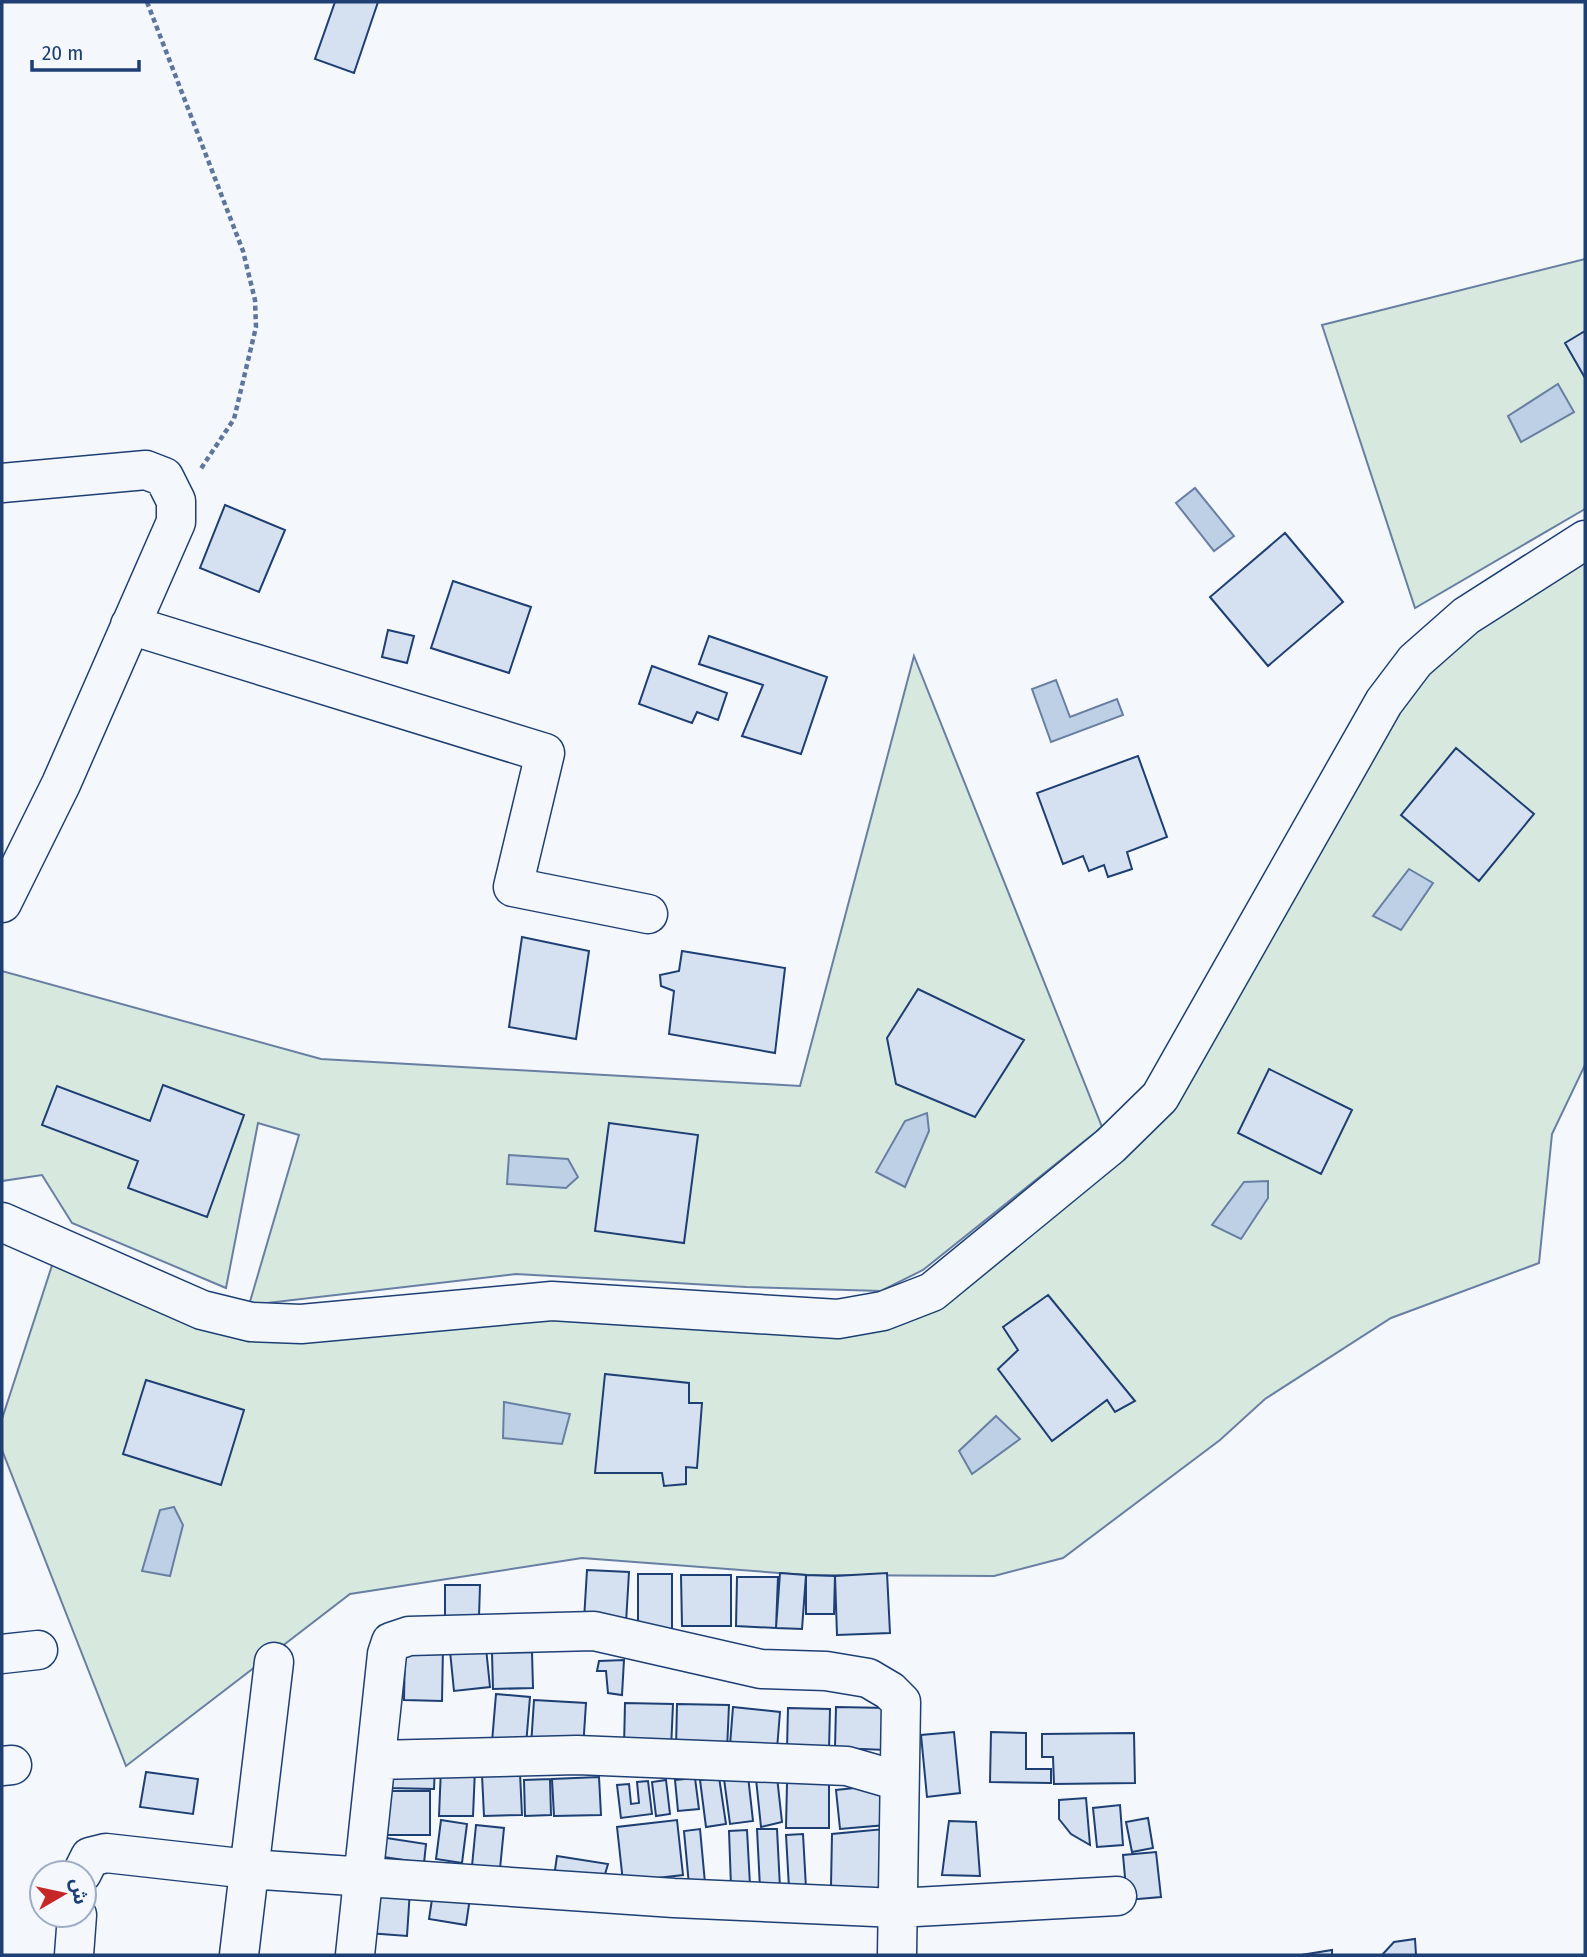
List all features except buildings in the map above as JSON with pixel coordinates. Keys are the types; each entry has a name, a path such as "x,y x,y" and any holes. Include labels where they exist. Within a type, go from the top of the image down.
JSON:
{"street":[{"path":"2,482 146,470 164,477 176,501 176,522 61,784 2,903"},
{"path":"2,1222 202,1310 251,1322 300,1324 552,1301 838,1319 883,1311 932,1292 1110,1146 1160,1097 1384,702 1415,661 1466,616 1585,540"},
{"path":"130,625 545,753 513,887 648,914"},
{"path":"355,1955 387,1654 391,1642 398,1637 594,1631 761,1669 826,1671 868,1678 891,1691 901,1702 897,1955"},
{"path":"239,1955 274,1662"},
{"path":"376,1760 577,1755 847,1766 899,1781"},
{"path":"89,1859 106,1853 249,1869 363,1874 674,1898 897,1908 1117,1896"},
{"path":"74,1955 76,1929"}],"path":[{"path":"148,2 243,251 255,300 256,327 234,419 215,450 176,501"}],"shaded area":[{"path":"1585,259 1585,509 1415,608 1322,325"},
{"path":"1585,549 1585,1065 1552,1134 1539,1263 1391,1318 1265,1399 1220,1440 1063,1558 994,1576 806,1575 582,1558 350,1594 126,1766 2,1450 2,1419 58,1247 202,1310 883,1311 1160,1097 1415,661"},
{"path":"914,656 1102,1127 923,1270 881,1291 746,1287 516,1274 249,1305 299,1135 258,1123 226,1288 72,1223 42,1175 2,1181 2,971 321,1059 800,1086"}],"water":[{"path":"1558,384 1574,412 1521,442 1508,416"},
{"path":"1195,488 1234,536 1214,551 1176,503"},
{"path":"1056,680 1070,717 1117,699 1123,715 1051,742 1032,689"},
{"path":"1409,869 1433,883 1401,930 1373,916"},
{"path":"927,1113 929,1131 905,1187 876,1172 905,1121"},
{"path":"509,1155 568,1159 578,1177 566,1188 507,1184"},
{"path":"1268,1181 1268,1198 1241,1239 1212,1225 1244,1182"},
{"path":"504,1402 570,1414 562,1444 503,1438"},
{"path":"996,1416 1020,1439 972,1474 959,1451"},
{"path":"174,1507 183,1525 170,1576 142,1571 160,1510"}]}
